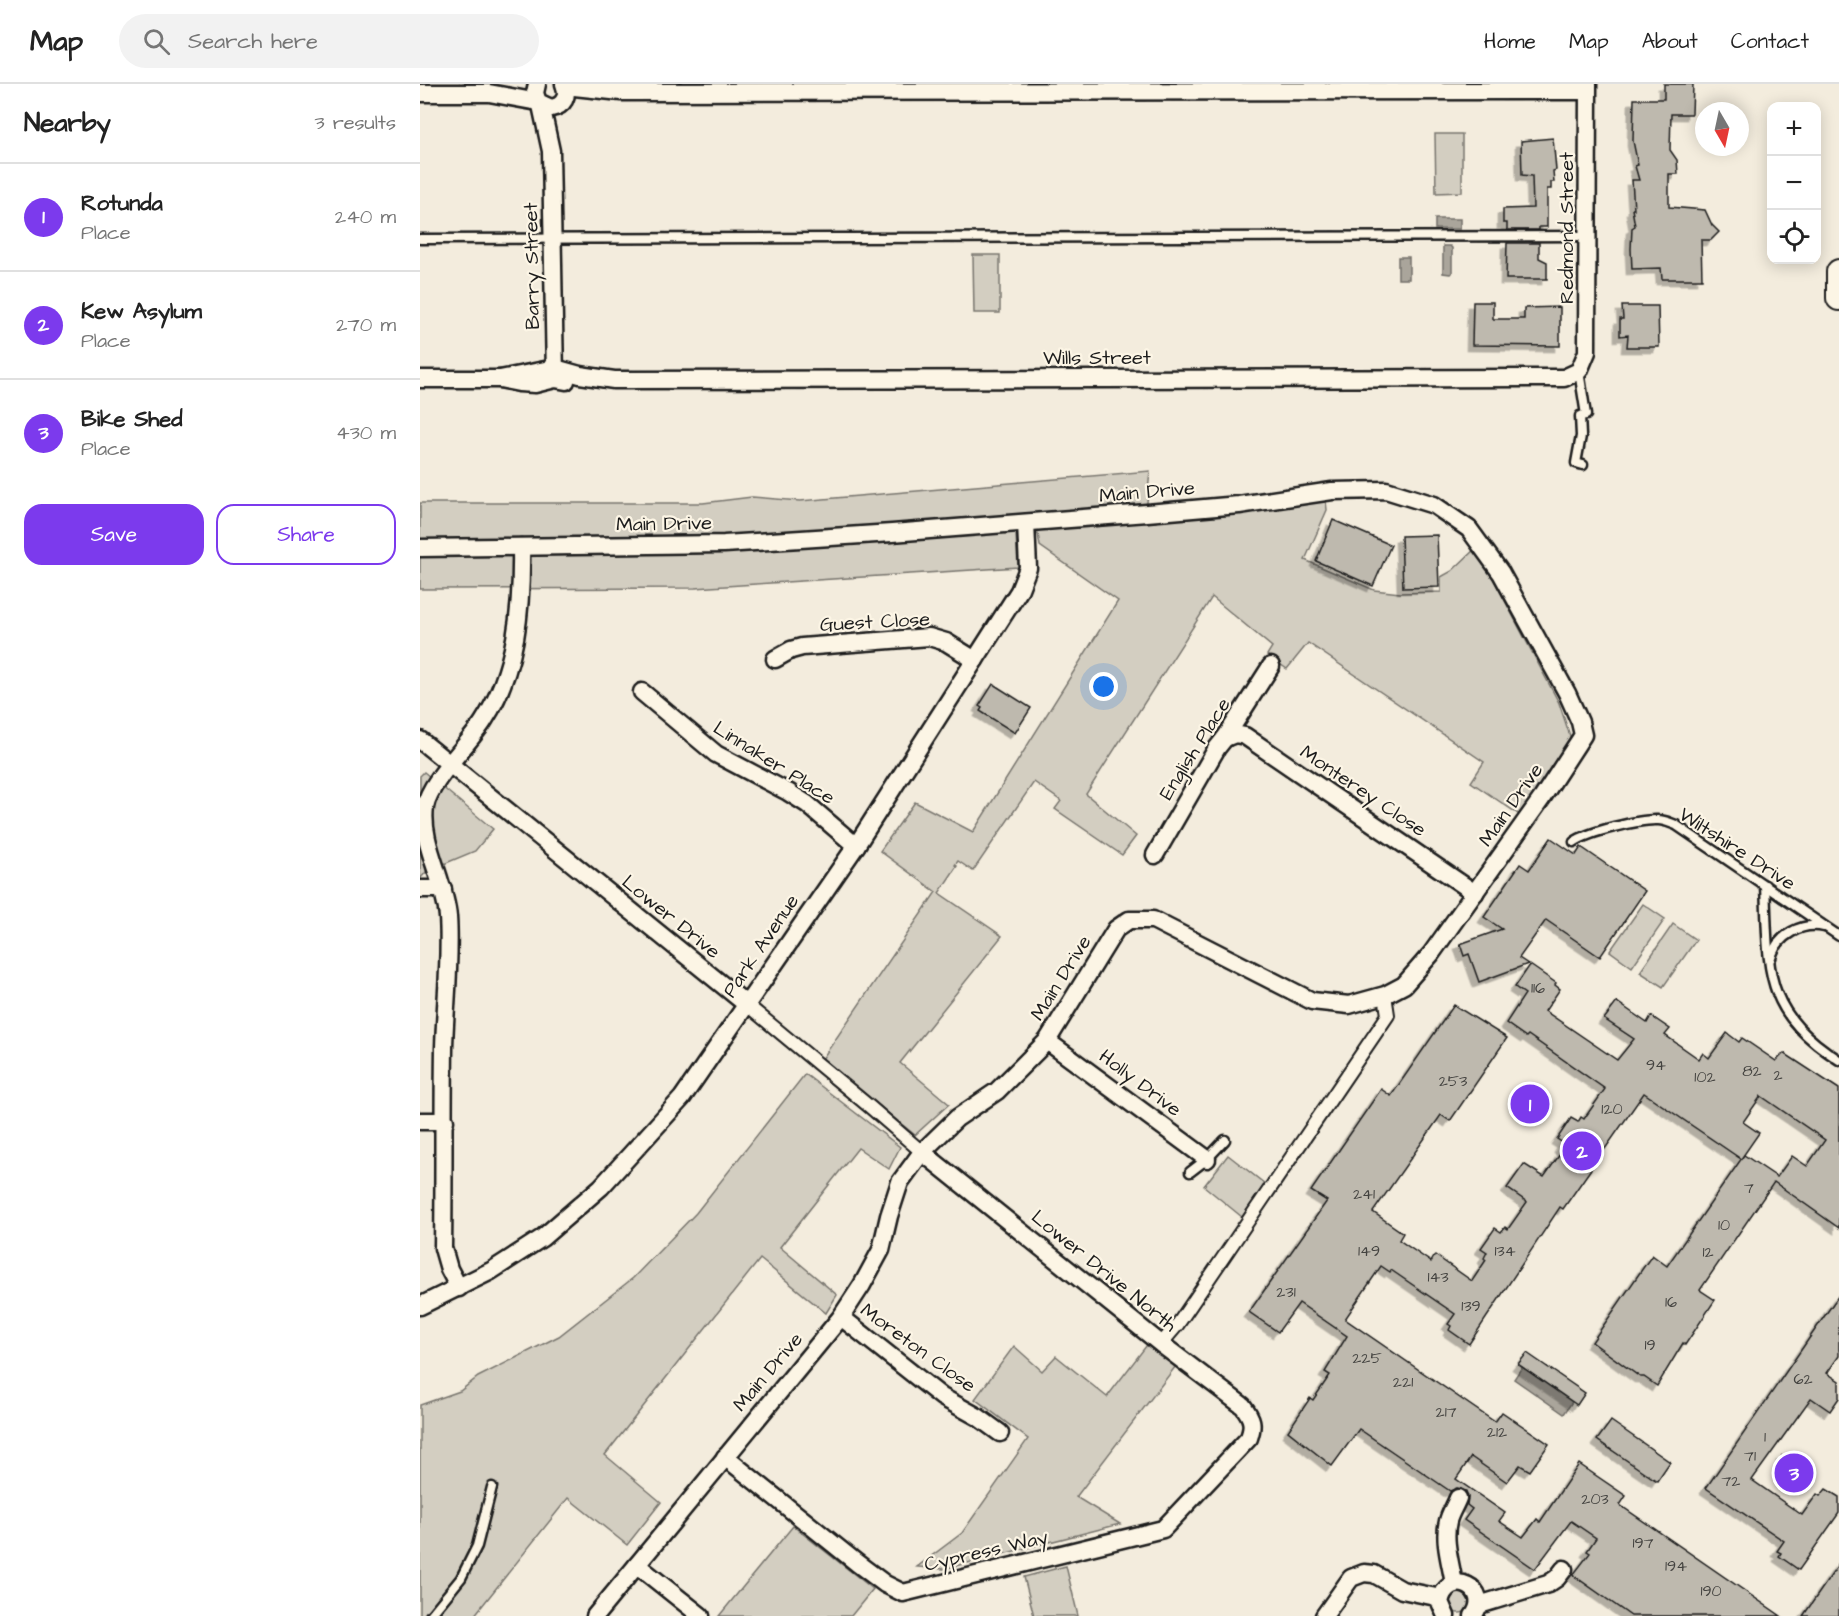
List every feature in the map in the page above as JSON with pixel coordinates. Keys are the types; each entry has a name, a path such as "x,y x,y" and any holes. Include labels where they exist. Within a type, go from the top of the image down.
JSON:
{"main road":[{"path":"1839,272 1839,298"}],"street":[{"path":"420,93 489,93 535,84"},
{"name":"Barry Street","path":"535,84 535,93 540,104 551,151 555,374"},
{"path":"489,93 551,108 563,94 621,92 1588,87"},
{"name":"Redmond Street","path":"1579,371 1587,352 1588,87"},
{"name":"Barry Street","path":"551,151 563,94"},
{"name":"Wills Street","path":"420,379 500,379 535,384 555,374 583,383 614,380 1552,379 1570,376 1579,371"},
{"name":"Main Drive","path":"420,548 724,544 1026,523 1239,504 1332,491 1386,490 1434,505 1469,529 1506,583 1567,693 1580,722 1583,735 1475,893 1425,960 1404,985 1385,995 1349,1005 1312,1001 1153,920 1129,920 1116,930 1047,1041 997,1091 957,1118 922,1152 900,1182 881,1250 841,1317 595,1616"},
{"name":"Park Avenue","path":"420,1306 491,1271 542,1238 601,1187 682,1098 856,846 1019,591 1027,574 1026,523"},
{"path":"459,1288 449,1269 443,1248 444,1047 448,930 443,888 425,834 424,811 429,795 484,720 507,670 518,625 521,548"},
{"name":"Guest Close","path":"775,659 802,647 929,638 946,642 975,660"},
{"name":"English Place","path":"1155,855 1217,748 1271,666"},
{"name":"Linnaker Place","path":"642,692 716,754 807,804 856,846"},
{"name":"Monterey Close","path":"1225,738 1235,734 1245,736 1475,893"},
{"name":"Lower Drive","path":"420,740 746,1004 922,1152"},
{"path":"420,889 443,888"},
{"path":"1161,1344 1178,1324 1388,1015 1385,995"},
{"name":"Holly Drive","path":"1047,1041 1207,1159"},
{"path":"420,1121 445,1121"},
{"name":"Lower Drive North","path":"922,1152 1161,1344 1243,1406 1251,1416 1253,1427"},
{"name":"Moreton Close","path":"841,1317 942,1397 978,1417 1000,1433"},
{"name":"Cypress Way","path":"725,1457 857,1563 885,1584 903,1593 1163,1529 1249,1438 1253,1427"},
{"path":"1455,1584 1448,1549 1448,1532 1449,1521 1458,1498"},
{"path":"637,1565 701,1616"},
{"path":"1446,1616 1441,1608 1441,1598 1446,1589 1455,1584 1467,1585 1478,1595 1476,1610 1548,1584 1564,1569"},
{"path":"1324,1616 1351,1578 1364,1573 1374,1574 1402,1590 1441,1598"}],"lane":[{"path":"420,239 1587,236"},
{"path":"1579,371 1586,415 1580,416 1581,436 1576,463 1583,465"},
{"name":"Wiltshire Drive","path":"1574,842 1589,834 1649,820 1667,821 1839,936"},
{"path":"1765,885 1770,973 1778,997 1795,1025 1839,1060"},
{"path":"1770,973 1774,949 1783,938 1809,925 1827,928"},
{"path":"1190,1172 1207,1159 1225,1140"},
{"path":"430,1616 461,1578 477,1546 492,1486"}],"shaded area":[{"path":"1435,134 1462,134 1462,192 1436,193"},
{"path":"1435,219 1460,219 1460,229 1435,229"},
{"path":"1443,246 1452,248 1452,273 1450,274 1443,273"},
{"path":"973,255 1000,255 1000,313 974,313"},
{"path":"1398,257 1409,257 1409,279 1398,279"},
{"path":"1150,471 1145,523 1326,501 1327,510 1305,560 1374,590 1400,593 1441,592 1441,577 1452,571 1475,549 1487,567 1559,703 1572,742 1521,816 1471,782 1484,762 1308,643 1287,669 1267,655 1272,647 1212,597 1086,794 1136,836 1122,855 1055,809 1061,801 1034,782 973,871 958,861 939,893 1002,936 900,1063 949,1104 915,1135 822,1059 936,892 880,851 915,802 973,832 1118,601 1040,546 1038,534 1016,535 1018,567 695,588 420,589 420,503 703,503 752,497 800,501"},
{"path":"424,772 493,829 475,851 427,871 420,879 420,776"},
{"path":"1643,904 1665,919 1632,967 1610,951"},
{"path":"1673,924 1696,940 1663,987 1640,972"},
{"path":"805,1074 900,1147 889,1169 858,1148 780,1247 837,1295 826,1313 760,1259 605,1455 661,1502 627,1545 568,1498 474,1616 420,1616 420,1405 460,1391 478,1377 559,1336 633,1278 696,1213"},
{"path":"1228,1155 1265,1184 1242,1217 1204,1186"},
{"path":"1153,1337 1182,1358 1076,1497 1120,1524 944,1569 917,1567 962,1533 1028,1439 975,1399 1014,1346 1042,1371 1056,1356 1107,1397"},
{"path":"1522,1367 1572,1402 1564,1414 1514,1379"},
{"path":"793,1526 873,1589 851,1616 719,1616"},
{"path":"1066,1566 1078,1616 1034,1616 1024,1577"},
{"path":"1459,1591 1467,1594 1470,1602 1467,1610 1459,1613 1451,1610 1448,1602 1451,1594"}],"building":[{"path":"1664,84 1693,84 1692,114 1671,114 1670,150 1677,160 1678,174 1669,174 1669,207 1705,210 1712,225 1719,232 1711,240 1701,240 1702,279 1662,279 1661,268 1632,269 1632,228 1635,226 1632,209 1634,209 1632,180 1639,180 1635,166 1638,165 1633,141 1634,99 1664,99"},
{"path":"1553,138 1556,170 1553,171 1554,182 1551,182 1551,189 1547,189 1547,227 1539,227 1539,230 1507,230 1507,223 1503,223 1503,209 1533,208 1532,176 1522,175 1521,141"},
{"path":"1507,243 1539,243 1539,258 1547,262 1547,279 1506,279"},
{"path":"1473,302 1493,302 1493,319 1524,319 1524,308 1560,307 1560,346 1472,345"},
{"path":"1622,306 1658,306 1659,347 1627,347 1628,335 1620,336 1620,319 1623,319"},
{"path":"1333,520 1391,545 1373,586 1316,561"},
{"path":"1437,535 1439,587 1403,588 1401,536"},
{"path":"993,684 1031,708 1015,733 980,711 982,708 979,706"},
{"path":"1551,838 1576,855 1581,847 1645,891 1600,957 1546,920 1519,958 1528,964 1479,982 1469,954 1464,956 1460,944 1502,929 1484,917 1520,864 1529,870"},
{"path":"1530,965 1556,983 1555,985 1560,989 1545,1011 1617,1060 1634,1039 1604,1019 1617,1002 1647,1023 1651,1016 1670,1029 1665,1035 1699,1059 1703,1053 1709,1058 1727,1033 1739,1042 1742,1038 1776,1061 1784,1053 1839,1089 1839,1228 1774,1182 1700,1290 1715,1300 1685,1345 1683,1343 1657,1386 1644,1377 1640,1377 1592,1342 1652,1255 1667,1266 1744,1155 1777,1177 1792,1156 1807,1166 1825,1140 1761,1096 1743,1122 1759,1133 1741,1159 1644,1093 1563,1209 1560,1207 1469,1344 1449,1330 1451,1326 1448,1324 1455,1314 1391,1270 1390,1272 1381,1266 1345,1319 1495,1422 1502,1412 1549,1444 1530,1471 1520,1465 1507,1482 1471,1457 1456,1479 1505,1513 1499,1521 1523,1537 1537,1519 1540,1522 1579,1464 1626,1496 1620,1505 1781,1616 1631,1616 1573,1575 1590,1553 1587,1551 1596,1538 1571,1521 1535,1569 1464,1520 1472,1509 1467,1505 1466,1491 1457,1488 1450,1491 1359,1429 1332,1466 1288,1431 1310,1398 1313,1400 1330,1375 1325,1372 1347,1336 1299,1303 1278,1332 1249,1312 1327,1201 1311,1191 1381,1089 1391,1096 1454,1005 1507,1038 1450,1121 1441,1115 1373,1212 1403,1233 1399,1240 1431,1262 1435,1255 1472,1281 1486,1260 1484,1258 1487,1252 1481,1248 1495,1228 1501,1232 1505,1227 1508,1229 1527,1202 1507,1188 1524,1164 1544,1177 1563,1150 1560,1148 1563,1143 1557,1139 1571,1118 1578,1122 1581,1117 1584,1119 1605,1089 1528,1035 1526,1037 1506,1023 1525,994 1515,987"},
{"path":"1530,1093 1538,1096 1541,1104 1538,1112 1530,1115 1522,1112 1519,1104 1522,1096"},
{"path":"1839,1295 1839,1356 1827,1373 1839,1381 1839,1398 1830,1411 1811,1398 1752,1480 1802,1515 1817,1494 1820,1496 1826,1489 1839,1497 1839,1513 1799,1570 1779,1556 1781,1553 1777,1551 1784,1541 1706,1488"},
{"path":"1527,1353 1585,1393 1577,1405 1518,1364"},
{"path":"1611,1421 1670,1462 1657,1481 1597,1440"},
{"path":"1782,1456 1805,1472 1799,1482 1786,1485"},
{"path":"1839,1564 1839,1616 1803,1616"}],"place":[{"name":"Rotunda","path":"1530,1104"},
{"name":"Kew Asylum","path":"1582,1151"},
{"name":"Bike Shed","path":"1794,1473"}]}
